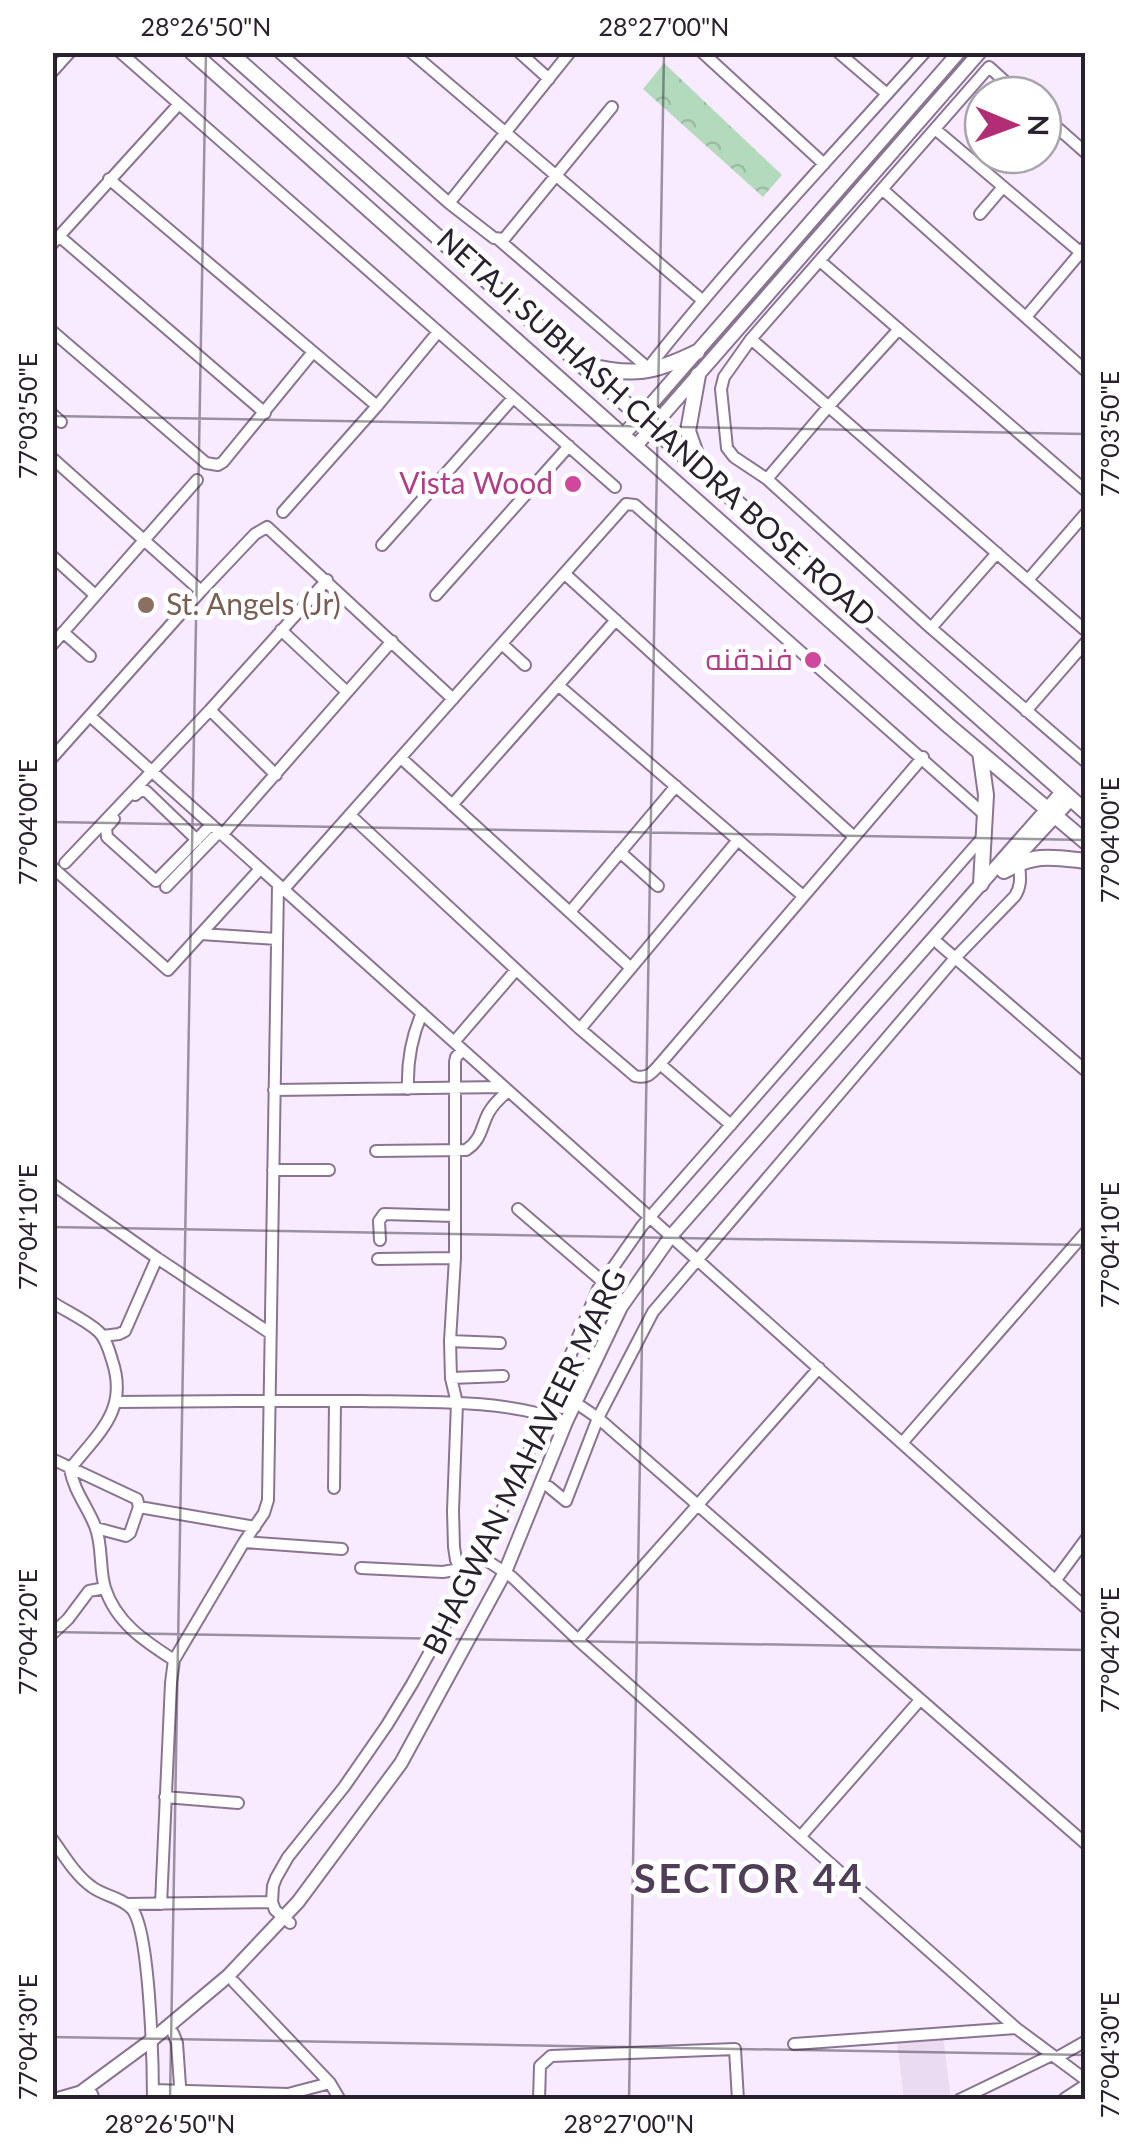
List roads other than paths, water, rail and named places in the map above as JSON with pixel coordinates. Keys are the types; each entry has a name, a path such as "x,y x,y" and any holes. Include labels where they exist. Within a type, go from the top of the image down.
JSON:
{"main road":[{"name":"NETAJI SUBHASH CHANDRA BOSE ROAD","path":"192,52 622,436 1086,842"},
{"name":"NETAJI SUBHASH CHANDRA BOSE ROAD","path":"229,52 1086,812"},
{"path":"580,364 604,370 645,372 697,352"},
{"path":"698,376 688,432 702,472"},
{"path":"980,752 986,781 981,884"},
{"path":"1012,867 1044,856 1086,861"},
{"path":"1066,2100 1086,2084"},
{"path":"59,2099 84,2097"}],"street":[{"path":"52,72 70,52"},
{"path":"120,52 616,488"},
{"path":"279,52 449,203 499,240 648,368 702,300 925,52"},
{"path":"411,52 702,300"},
{"path":"519,52 549,79"},
{"path":"449,203 570,52"},
{"path":"702,52 824,164"},
{"path":"838,52 887,94"},
{"path":"635,447 646,423 697,352 959,52"},
{"path":"622,436 646,423 698,376 980,52"},
{"path":"963,97 751,338 724,377 724,437 734,457 767,479 1086,762"},
{"path":"179,104 56,240 264,413"},
{"path":"499,240 612,107"},
{"path":"935,129 1084,252 1026,317"},
{"path":"1063,133 1086,153"},
{"path":"110,179 377,406"},
{"path":"980,214 1003,187"},
{"path":"882,189 1086,370"},
{"path":"820,260 1086,491"},
{"path":"767,479 899,329"},
{"path":"52,331 213,465 223,462 312,352"},
{"path":"283,512 438,332"},
{"path":"751,338 1086,632"},
{"path":"382,545 514,398"},
{"path":"436,595 568,446"},
{"path":"52,458 200,591"},
{"path":"53,645 197,480"},
{"path":"161,1904 174,1660 256,1528 268,1500 281,888 626,504 636,505 985,814"},
{"path":"1028,580 1086,513"},
{"path":"52,758 200,591 266,527 453,699"},
{"path":"932,628 997,552"},
{"path":"52,556 95,595"},
{"path":"564,574 854,837"},
{"path":"66,863 326,580"},
{"path":"452,805 616,620"},
{"path":"282,630 347,692"},
{"path":"63,632 90,656"},
{"path":"166,887 217,830 276,775 392,642"},
{"path":"1026,711 1086,642"},
{"path":"502,644 525,665"},
{"path":"558,684 804,896"},
{"path":"210,710 276,775"},
{"path":"90,716 1086,1608"},
{"path":"350,815 580,1029 634,1076 642,1078 660,1064 923,757"},
{"path":"401,758 631,968"},
{"path":"570,912 676,786"},
{"path":"197,840 143,790 106,831 156,882 197,840 217,830"},
{"name":"BHAGWAN MAHAVEER MARG","path":"508,1575 566,1422 621,1307 674,1239 981,884 1067,796"},
{"name":"BHAGWAN MAHAVEER MARG","path":"152,2044 173,2033 234,1982 287,1920 401,1763 508,1575 628,1311 674,1239 1012,867 1052,812"},
{"path":"287,1920 272,1902 273,1886 281,1869 388,1725 470,1580 602,1281 650,1217 983,836"},
{"path":"580,1029 738,840"},
{"path":"620,852 658,886"},
{"path":"52,866 168,970 260,869"},
{"path":"549,1487 566,1501 598,1418 652,1312 955,958 1020,888 1012,867"},
{"path":"200,934 277,939"},
{"path":"939,944 1086,1071"},
{"path":"470,1580 456,1560 453,1511 457,1403 451,1378 450,1341 455,1258 455,1062 459,1046 516,970"},
{"path":"408,1089 412,1034 422,1013"},
{"path":"660,1064 731,1124"},
{"path":"274,1090 506,1089"},
{"path":"376,1151 466,1150 475,1144 488,1113 506,1089"},
{"path":"273,1170 329,1170"},
{"path":"52,1184 270,1333"},
{"path":"518,1209 602,1281"},
{"path":"380,1240 380,1220 384,1214 454,1216"},
{"path":"902,1443 1085,1235"},
{"path":"103,1336 126,1331 157,1258"},
{"path":"378,1260 455,1258"},
{"path":"52,1302 103,1336 116,1374 117,1402 109,1419 70,1469"},
{"path":"450,1341 500,1343"},
{"path":"566,1368 586,1380"},
{"path":"578,1640 818,1368"},
{"path":"451,1378 503,1376"},
{"path":"334,1401 334,1488"},
{"path":"117,1402 457,1403 546,1414 566,1422"},
{"path":"582,1407 1086,1844"},
{"path":"52,1459 137,1499 139,1507 126,1536 96,1528"},
{"path":"70,1469 96,1528 106,1588 127,1625 174,1660"},
{"path":"139,1507 256,1528"},
{"path":"1056,1581 1086,1540"},
{"path":"244,1542 342,1549"},
{"path":"480,1556 508,1575 1016,2028 1086,2084"},
{"path":"361,1568 440,1572 460,1569"},
{"path":"52,1634 89,1591 106,1588"},
{"path":"801,1836 920,1700"},
{"path":"165,1797 238,1803"},
{"path":"52,1839 81,1878 136,1914 141,1932 154,2095 288,2094 330,2082"},
{"path":"126,1904 272,1902"},
{"name":"BHAGWAN MAHAVEER MARG","path":"84,2097 152,2044 287,1920"},
{"path":"234,1982 330,2082 340,2100"},
{"path":"794,2044 1016,2028"},
{"path":"173,2033 180,2096"},
{"path":"959,2100 1086,2041"},
{"path":"539,2100 540,2066 551,2056 735,2048 738,2100"},
{"path":"52,2085 59,2099"}],"place":[{"name":"Vista Wood","path":"573,484"},
{"name":"St. Angels (Jr)","path":"146,605"},
{"name":"فندقنه","path":"813,660"}],"district":[{"name":"SECTOR 44","path":"749,1879"}]}
